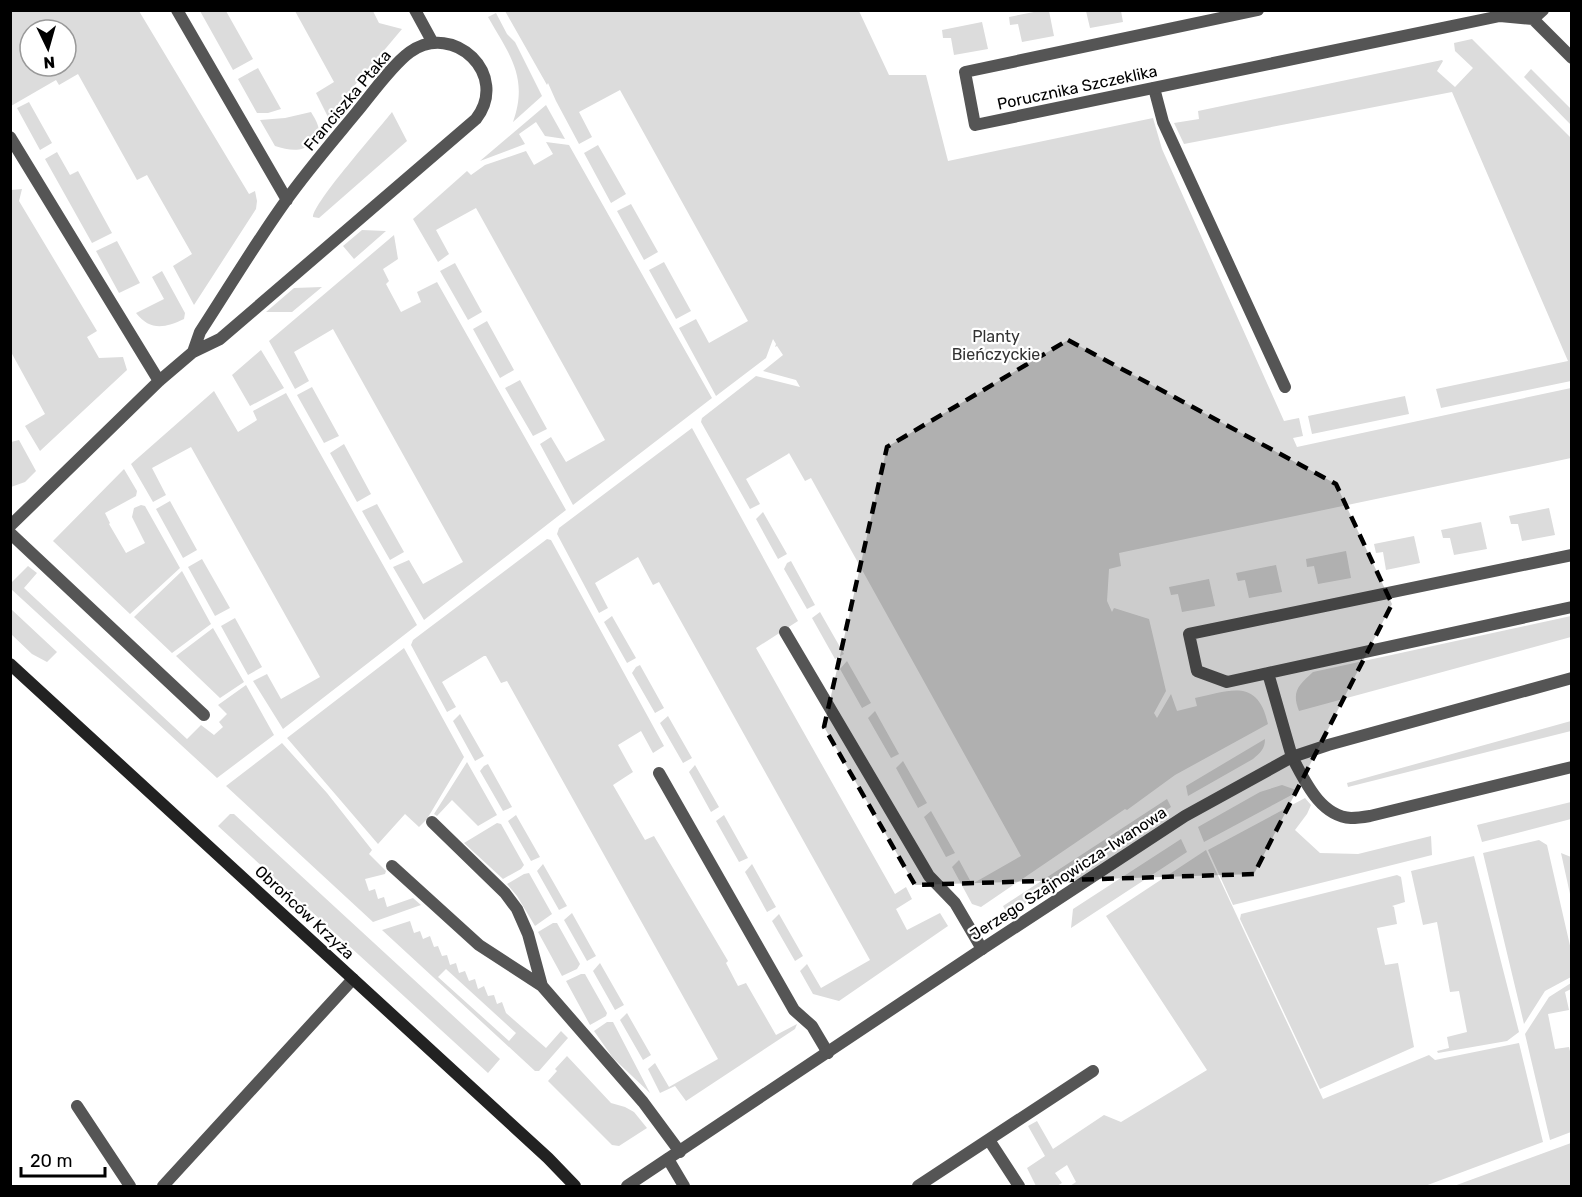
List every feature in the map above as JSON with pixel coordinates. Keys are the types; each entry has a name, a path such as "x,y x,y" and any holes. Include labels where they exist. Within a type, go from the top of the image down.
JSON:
{"street":[{"path":"177,10 286,200"},
{"path":"415,10 433,43"},
{"name":"Porucznika Szczeklika","path":"1258,10 965,72 975,125 1500,16 1529,15"},
{"path":"1543,10 1529,15 1572,58"},
{"name":"Franciszka Ptaka","path":"10,526 159,381 193,352 220,339 476,119 483,110 488,91 481,67 473,57 464,50 443,43 433,43 417,48 402,58 339,132 286,200 200,332 193,352"},
{"path":"1154,88 1163,122 1285,387"},
{"path":"10,136 159,381"},
{"path":"10,533 204,715"},
{"path":"1572,555 1189,634 1197,671 1227,682 1572,607"},
{"path":"785,632 929,876 955,903 982,949"},
{"name":"Obrońców Krzyża","path":"10,664 576,1186"},
{"path":"1268,673 1292,758 1320,802 1331,812 1349,818 1370,816 1572,767"},
{"name":"Jerzego Szajnowicza-Iwanowa","path":"627,1186 1185,816 1292,758 1366,734 1572,678"},
{"path":"659,773 794,1010 813,1026 828,1053"},
{"path":"432,822 505,893 517,909 528,934 542,986"},
{"path":"392,866 479,945 542,986 643,1102 680,1152"},
{"path":"163,1186 354,979"},
{"path":"918,1186 1093,1071"},
{"path":"77,1106 130,1186"},
{"path":"989,1140 1019,1186"},
{"path":"668,1159 684,1186"}],"highlighted area":[{"path":"1068,340 1336,484 1392,604 1254,874 915,885 824,727 887,447"}],"green space":[{"path":"10,11 139,11 249,194 255,191 256,209 194,305 173,266 192,254 147,175 137,180 78,74 78,18 18,18 18,78 71,78 59,85 56,80 11,106"},
{"path":"200,11 226,11 253,59 233,70"},
{"path":"295,11 373,11 379,23 402,29 328,117 316,93 334,82"},
{"name":"Planty Bieńczyckie","path":"505,11 859,11 889,75 926,75 948,161 1153,118 1162,149 1284,421 1299,418 1303,436 1293,438 1297,447 1571,388 1571,458 1119,553 1121,566 1109,569 1107,601 1112,612 1114,608 1149,619 1166,691 1154,713 1157,718 1171,694 1177,711 1197,706 1195,698 1220,692 1241,691 1250,693 1257,699 1268,724 1175,775 1127,810 1125,809 981,907 972,904 952,867 959,860 972,884 1021,856 811,478 805,481 789,453 746,479 760,504 750,509 701,422 702,418 756,376 800,387 796,380 763,371 783,355 777,346 775,347 773,339 766,358 716,396 679,328 696,319 709,343 748,321 620,90 579,112 592,137 579,144 548,83 547,85"},
{"path":"1049,11 1054,36 1022,42 1018,24 1010,25 1009,17"},
{"path":"1086,11 1121,11 1123,22 1090,28"},
{"path":"496,13 507,34 515,42 542,96 513,122 519,92 518,79 509,55 488,17"},
{"path":"982,22 988,49 954,55 951,38 943,38 942,30"},
{"path":"1472,39 1571,138 1571,381 1441,408 1436,389 1568,361 1452,92 1184,144 1174,123 1199,119 1198,111 1442,60 1437,71 1455,87 1473,68 1455,51 1454,43"},
{"path":"258,68 281,109 268,113 257,113 238,79"},
{"path":"1531,69 1571,109 1571,125 1524,77"},
{"path":"29,102 52,143 40,150 17,108"},
{"path":"546,105 565,139 545,136 536,122 519,134 525,144 480,161"},
{"path":"311,112 318,125 319,136 308,146 299,149 275,146 260,120 285,118"},
{"path":"392,112 407,141 319,218 313,217 335,182"},
{"path":"546,142 569,145 712,398 573,505 540,444 551,437 566,462 605,440 476,208 436,230 449,254 438,262 413,219 467,171 471,175 485,165 526,151 534,165 553,154"},
{"path":"598,145 626,194 611,203 584,153"},
{"path":"57,152 70,175 78,171 112,233 92,243 45,159"},
{"path":"22,189 19,201 97,331 87,337 99,358 123,357 127,370 40,451 25,426 45,414 11,352 11,190"},
{"path":"631,204 658,252 644,260 617,211"},
{"path":"362,230 386,231 354,259 343,246"},
{"path":"394,235 398,259 383,269 389,281 386,284 401,312 421,302 417,292 437,282 566,510 424,620 393,567 409,560 423,584 463,562 333,329 294,352 309,381 295,389 269,341"},
{"path":"117,241 140,283 119,293 96,251"},
{"path":"664,262 691,311 676,319 649,270"},
{"path":"455,263 482,312 468,320 440,271"},
{"path":"162,271 185,313 184,319 158,326 147,323 136,313 164,299 152,277"},
{"path":"322,287 292,312 266,312 294,288"},
{"path":"487,321 514,370 500,378 473,329"},
{"path":"261,350 284,388 250,406 232,375"},
{"path":"520,380 547,429 533,436 505,388"},
{"path":"312,387 339,436 324,443 297,395"},
{"path":"214,391 238,432 257,420 253,411 286,393 417,625 283,729 253,681 267,674 281,699 320,677 191,447 152,468 166,495 153,502 131,464"},
{"path":"1405,396 1409,414 1312,434 1308,416"},
{"path":"692,428 798,621 756,648 895,894 906,887 912,899 896,909 907,930 940,913 948,926 839,1001 813,994 800,971 807,964 821,988 870,960 659,582 653,585 638,557 595,583 608,608 599,613 557,534 559,528"},
{"path":"19,440 36,471 25,482 11,487 11,442"},
{"path":"344,444 371,494 357,502 330,453"},
{"path":"124,469 137,491 136,496 105,513 109,524 126,553 145,543 132,517 134,508 145,506 180,568 130,614 53,541"},
{"path":"170,501 197,550 183,558 156,509"},
{"path":"377,504 404,552 390,560 362,511"},
{"path":"1549,508 1555,535 1522,541 1518,524 1511,524 1509,516"},
{"path":"763,512 787,554 778,559 756,519"},
{"path":"1481,522 1487,549 1454,555 1450,538 1443,538 1441,530"},
{"path":"1414,536 1420,563 1386,570 1383,552 1376,553 1374,544"},
{"path":"547,539 551,540 664,746 653,753 641,731 618,745 633,772 613,785 645,840 654,836 728,961 726,963 738,986 746,983 776,1035 797,1024 795,1029 686,1101 675,1086 660,1093 648,1069 655,1063 669,1087 718,1059 507,681 501,683 484,656 442,682 456,707 447,712 411,645 413,640"},
{"path":"1346,551 1351,578 1318,584 1314,566 1307,567 1306,559"},
{"path":"202,559 230,608 215,616 188,567"},
{"path":"791,561 815,605 807,609 784,569"},
{"path":"1276,565 1282,592 1249,598 1245,580 1238,581 1236,573"},
{"path":"28,566 37,573 24,588 187,739 201,725 214,735 223,727 219,722 227,714 218,705 246,685 274,735 217,778 11,589 11,583"},
{"path":"182,571 211,624 172,653 134,617"},
{"path":"1209,579 1215,606 1182,612 1178,594 1171,595 1169,587"},
{"path":"11,609 57,652 47,662 32,654 11,634"},
{"path":"820,612 844,654 835,659 812,618"},
{"path":"612,616 636,658 627,663 604,622"},
{"path":"1571,616 1571,637 1299,711 1296,693 1313,672"},
{"path":"235,618 262,667 248,675 221,626"},
{"path":"213,628 244,682 220,698 176,656"},
{"path":"404,648 464,757 427,819 419,827 405,814 378,844 287,738"},
{"path":"847,661 871,703 862,708 840,669"},
{"path":"640,665 664,708 655,713 632,673"},
{"path":"875,711 899,754 891,758 868,718"},
{"path":"460,714 484,756 475,761 453,721"},
{"path":"668,716 692,758 683,763 660,723"},
{"path":"1571,721 1571,731 1348,787 1347,783"},
{"path":"1265,739 1260,753 1253,759 1188,796 1186,786"},
{"path":"282,743 327,793 372,850 369,854 386,871 385,874 365,879 369,891 375,889 378,899 384,897 387,907 413,898 421,905 373,922 226,786"},
{"path":"903,761 927,803 918,808 896,768"},
{"path":"467,762 497,815 478,826 452,800 437,816 434,814"},
{"path":"488,764 512,807 503,811 480,771"},
{"path":"695,765 719,807 711,812 689,772"},
{"path":"1282,785 1299,791 1204,842 1198,827 1260,792"},
{"path":"1305,798 1311,805 1295,830 1320,853 1358,854 1431,836 1432,855 1233,905 1208,850"},
{"path":"1167,799 1171,807 1008,915 1003,906"},
{"path":"1571,802 1571,819 1482,842 1477,825"},
{"path":"931,811 955,853 946,857 924,817"},
{"path":"230,814 234,814 500,1059 488,1073 218,826"},
{"path":"516,815 540,857 531,861 508,821"},
{"path":"724,815 748,858 739,862 716,821"},
{"path":"497,823 501,824 524,865 503,879 464,843"},
{"path":"1181,839 1187,852 1071,928 1073,909"},
{"path":"1539,840 1547,845 1571,950 1571,977 1545,991 1524,1024 1483,853"},
{"path":"1206,850 1323,1099 1429,1055 1435,1060 1519,1043 1543,1142 1425,1186 1070,1186 1076,1182 1067,1165 1055,1173 1062,1183 1057,1186 1036,1186 1027,1168 1045,1156 1028,1126 1037,1121 1053,1149 1104,1115 1121,1122 1207,1070 1106,916"},
{"path":"1561,853 1571,857 1571,900 1570,894"},
{"path":"1474,856 1519,1032 1507,1041 1438,1053 1437,1051 1449,1048 1447,1037 1467,1032 1459,991 1450,992 1437,922 1423,925 1411,871"},
{"path":"543,864 567,906 559,910 537,871"},
{"path":"752,864 776,907 767,912 745,872"},
{"path":"529,873 552,914 535,926 507,884"},
{"path":"1397,875 1401,877 1405,902 1392,906 1397,924 1377,928 1385,965 1398,963 1414,1047 1320,1089 1240,919 1241,914"},
{"path":"572,913 596,956 587,961 564,920"},
{"path":"779,914 803,956 795,961 772,921"},
{"path":"410,921 414,933 420,931 423,939 430,936 434,947 438,946 442,956 447,955 450,965 456,963 459,973 465,971 469,981 475,979 478,989 484,986 488,996 494,995 497,1004 502,1002 506,1013 546,1048 561,1031 568,1038 539,1071 535,1071 382,930","holes":["446,969 516,1033 509,1041 438,977"]},
{"path":"557,923 580,964 577,969 562,976 538,932"},
{"path":"600,963 624,1005 615,1010 593,971"},
{"path":"585,974 607,1013 606,1016 590,1025 566,981"},
{"path":"1571,983 1571,989 1565,992 1569,1010 1548,1014 1555,1049 1569,1047 1572,1060 1571,1132 1550,1140 1525,1034 1549,997"},
{"path":"627,1013 651,1055 643,1060 620,1020"},
{"path":"607,1022 613,1022 650,1093 613,1058 594,1031"},
{"path":"567,1056 611,1103 634,1112 647,1128 619,1146 612,1145 548,1081"},
{"path":"1571,1143 1571,1186 1454,1186"}]}
